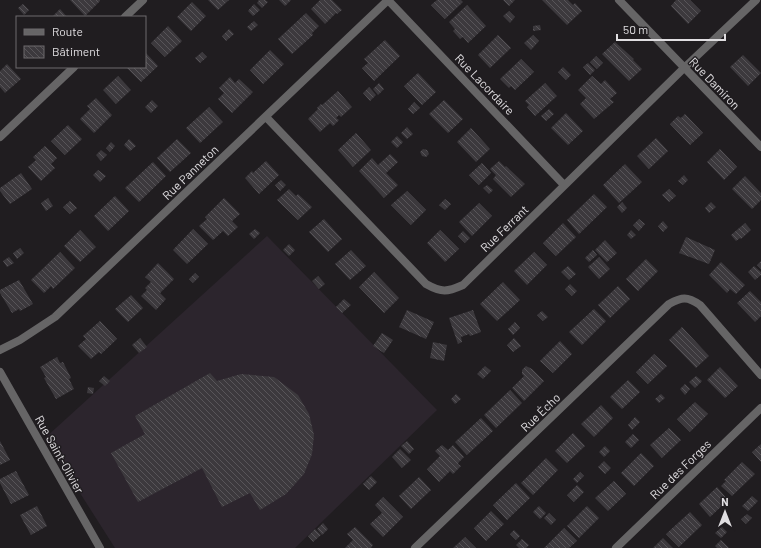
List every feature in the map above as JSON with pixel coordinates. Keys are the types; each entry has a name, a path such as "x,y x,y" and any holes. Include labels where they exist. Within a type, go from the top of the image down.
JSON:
{"street":[{"path":"126,16 143,0"},
{"name":"Rue Panneton","path":"0,350 20,340 55,317 388,0"},
{"name":"Rue Lacordaire","path":"388,0 564,185"},
{"name":"Rue Damiron","path":"619,0 761,147"},
{"name":"Rue Ferrant","path":"266,117 426,284 438,290 451,290 463,284 684,68 756,0"},
{"path":"0,137 73,68"},
{"name":"Rue Écho","path":"415,548 669,304 679,299 685,298 700,305 761,375"},
{"name":"Rue Saint-Olivier","path":"0,372 100,548"},
{"name":"Rue des Forges","path":"616,548 761,408"}],"shaded area":[{"path":"267,236 437,410 295,548 115,548 45,438"}],"building":[{"path":"70,0 100,0 100,1 85,16"},
{"path":"208,0 229,0 218,10"},
{"path":"259,0 265,0 268,2 262,8 257,3"},
{"path":"279,0 291,0 285,6"},
{"path":"320,0 332,0 342,10 337,14 336,13 325,24 311,9"},
{"path":"437,0 461,0 463,2 445,19 431,5"},
{"path":"503,0 515,0 509,6"},
{"path":"542,0 568,0 573,5 575,3 582,11 567,25"},
{"path":"676,0 690,0 701,11 688,24 671,6"},
{"path":"192,2 206,16 191,31 177,17"},
{"path":"23,4 29,10 24,15 18,8"},
{"path":"254,4 260,10 253,16 248,11"},
{"path":"467,5 486,26 468,43 463,37 460,39 453,31 455,29 449,22"},
{"path":"60,9 66,16 53,16"},
{"path":"509,11 515,17 510,23 503,16"},
{"path":"306,13 319,26 312,33 313,35 292,54 278,39"},
{"path":"254,21 258,25 251,31 247,27"},
{"path":"540,25 541,30 533,31 533,26"},
{"path":"168,26 182,41 165,57 151,43"},
{"path":"229,29 234,34 226,41 222,36"},
{"path":"498,35 511,48 490,68 478,55"},
{"path":"533,35 539,41 531,50 524,43"},
{"path":"385,40 400,56 374,81 362,68 368,63 364,59"},
{"path":"615,42 634,59 633,60 642,69 629,81 602,54"},
{"path":"270,50 284,64 263,84 250,70"},
{"path":"202,52 207,57 200,63 195,58"},
{"path":"146,53 158,66 141,82 127,68 146,68"},
{"path":"743,55 761,73 748,86 730,67"},
{"path":"596,56 603,63 597,69 590,62"},
{"path":"521,59 534,72 515,90 511,86 509,88 500,79"},
{"path":"588,63 595,70 590,75 583,67"},
{"path":"7,64 21,79 5,93 0,87 0,71"},
{"path":"563,67 571,75 566,80 558,72"},
{"path":"418,73 436,92 422,105 404,86"},
{"path":"118,76 131,90 116,104 103,90"},
{"path":"592,76 601,84 605,80 617,93 610,99 614,102 594,119 580,104 586,98 578,90"},
{"path":"230,77 235,83 239,79 253,92 232,113 218,99 224,93 219,88"},
{"path":"379,83 384,89 378,95 373,89"},
{"path":"545,83 557,96 535,116 527,107 529,105 525,101"},
{"path":"369,87 376,95 370,101 363,93"},
{"path":"338,91 352,107 341,117 339,115 336,118 339,120 333,126 330,123 320,132 308,119 321,104 322,105"},
{"path":"96,98 112,115 94,133 80,119 90,109 87,106"},
{"path":"152,100 158,106 151,113 145,107"},
{"path":"444,100 463,119 448,133 429,114"},
{"path":"414,102 420,108 413,114 408,109"},
{"path":"209,107 223,122 200,143 186,128"},
{"path":"549,109 554,114 546,121 541,116"},
{"path":"566,113 583,131 568,145 551,128"},
{"path":"685,114 703,133 690,145 670,124 678,116 681,118"},
{"path":"68,125 82,139 65,155 51,141"},
{"path":"407,127 413,134 407,139 401,133"},
{"path":"471,128 490,149 476,162 457,142"},
{"path":"356,133 371,150 353,167 338,150"},
{"path":"397,136 403,142 397,148 391,142"},
{"path":"656,138 668,151 649,169 637,156"},
{"path":"129,139 136,146 130,151 124,145"},
{"path":"177,139 191,153 170,172 157,158"},
{"path":"111,142 115,146 110,152 106,148"},
{"path":"45,146 57,158 51,164 55,168 41,181 28,167 36,160 33,157"},
{"path":"423,149 427,150 429,154 426,157 422,156 420,152"},
{"path":"720,149 737,167 724,180 707,162"},
{"path":"101,150 107,155 101,161 96,155"},
{"path":"390,154 398,162 386,173 398,185 384,198 359,171 372,158 378,165"},
{"path":"266,161 279,175 259,194 245,178"},
{"path":"499,161 525,184 511,197 493,179 496,175 490,169"},
{"path":"153,162 166,176 139,202 125,188"},
{"path":"482,163 491,173 479,185 469,175"},
{"path":"625,164 642,182 619,203 603,185"},
{"path":"98,170 106,176 100,182 93,175"},
{"path":"21,173 32,189 10,204 0,191 0,188"},
{"path":"684,175 688,180 683,185 678,181"},
{"path":"745,176 761,193 761,200 752,209 732,189"},
{"path":"281,180 286,185 280,191 275,185"},
{"path":"487,185 493,190 489,194 483,188"},
{"path":"289,189 296,196 298,194 312,207 298,220 277,200"},
{"path":"669,189 676,196 669,202 662,195"},
{"path":"407,191 426,210 411,225 391,205"},
{"path":"594,194 607,207 579,234 567,220"},
{"path":"115,196 129,211 108,231 94,216"},
{"path":"48,198 53,206 46,211 41,203"},
{"path":"224,198 240,214 232,221 238,227 228,236 223,231 213,240 199,226 207,219 205,217"},
{"path":"445,199 451,204 445,210 439,205"},
{"path":"70,201 77,208 70,214 63,207"},
{"path":"622,202 627,208 622,213 617,207"},
{"path":"711,202 716,207 709,213 705,208"},
{"path":"479,203 492,216 472,236 459,222"},
{"path":"324,219 342,239 328,252 309,232"},
{"path":"639,219 645,224 639,231 633,225"},
{"path":"663,221 668,227 663,232 658,226"},
{"path":"563,223 576,237 556,256 543,243"},
{"path":"745,223 751,230 741,239 740,238 736,241 731,235"},
{"path":"193,229 208,244 187,264 173,250"},
{"path":"255,229 260,233 254,239 249,234"},
{"path":"80,230 96,247 80,262 64,246"},
{"path":"440,230 459,249 445,262 427,243"},
{"path":"631,230 636,235 631,239 627,235"},
{"path":"463,231 470,238 465,243 458,236"},
{"path":"686,237 715,250 709,264 679,253"},
{"path":"605,240 617,253 607,262 595,250"},
{"path":"289,244 295,250 289,256 283,250"},
{"path":"20,248 24,253 17,259 13,253"},
{"path":"351,250 366,266 350,280 335,264"},
{"path":"593,250 597,255 589,262 585,258"},
{"path":"60,252 75,268 53,289 51,286 44,293 31,280"},
{"path":"534,252 547,265 527,285 514,271"},
{"path":"9,257 14,263 7,267 3,261"},
{"path":"599,257 610,269 599,279 588,267"},
{"path":"646,259 658,271 638,291 626,279"},
{"path":"761,261 761,269 757,265"},
{"path":"721,262 745,285 736,294 730,289 727,293 709,275"},
{"path":"158,263 174,279 160,293 166,299 156,310 141,296 147,290 145,288 151,282 145,277"},
{"path":"568,266 576,274 569,280 561,272"},
{"path":"754,266 761,272 761,275 755,280 748,272"},
{"path":"374,272 399,298 384,313 359,287"},
{"path":"195,273 199,277 193,283 189,279"},
{"path":"318,276 325,284 319,289 312,281"},
{"path":"19,280 33,304 20,311 19,309 12,313 0,293 0,290"},
{"path":"503,282 520,300 497,321 480,304"},
{"path":"570,284 577,291 572,296 565,289"},
{"path":"618,286 630,299 610,318 598,305"},
{"path":"750,291 761,302 761,316 755,322 737,303"},
{"path":"131,295 143,308 128,322 115,309"},
{"path":"344,299 351,305 342,313 336,307"},
{"path":"594,309 606,321 582,345 569,332"},
{"path":"407,310 434,322 426,339 399,327"},
{"path":"473,310 481,332 470,336 469,334 461,337 462,342 458,344 449,318"},
{"path":"542,311 548,317 543,321 537,315"},
{"path":"100,321 117,339 101,354 99,352 91,359 78,346 86,339 83,336"},
{"path":"515,322 520,328 513,335 508,329"},
{"path":"682,327 709,356 696,368 669,340"},
{"path":"382,333 393,340 384,353 373,346"},
{"path":"140,338 147,347 139,353 132,345"},
{"path":"514,338 521,346 513,352 507,345"},
{"path":"560,341 572,354 553,373 540,361"},
{"path":"433,342 447,345 444,361 430,358"},
{"path":"654,354 667,366 648,384 636,372"},
{"path":"57,357 60,363 63,362 71,378 69,379 74,389 56,399 44,378 46,377 40,367"},
{"path":"485,366 491,371 483,379 477,374"},
{"path":"526,366 532,369 544,381 524,401 512,388 524,376 522,374 522,370"},
{"path":"720,367 738,386 725,398 707,380"},
{"path":"210,373 217,381 241,374 274,377 298,395 309,414 314,435 312,454 304,474 286,494 260,510 250,493 222,507 202,468 138,502 111,453 145,434 135,416"},
{"path":"104,376 110,381 105,386 99,381"},
{"path":"696,376 702,381 695,388 689,382"},
{"path":"628,380 640,392 622,409 610,397"},
{"path":"685,384 690,389 685,395 680,389"},
{"path":"88,387 94,388 93,394 87,393"},
{"path":"510,390 522,403 496,428 484,415"},
{"path":"456,394 461,399 455,404 451,399"},
{"path":"661,394 665,398 659,403 655,399"},
{"path":"695,402 708,414 690,432 677,419"},
{"path":"601,405 613,418 594,437 581,424"},
{"path":"635,417 640,422 632,430 628,425"},
{"path":"481,418 493,431 467,455 455,442"},
{"path":"669,428 681,440 662,458 650,445"},
{"path":"573,433 585,446 567,463 555,451"},
{"path":"633,434 639,440 631,448 625,442"},
{"path":"0,441 10,460 0,465"},
{"path":"407,441 414,449 409,454 401,446"},
{"path":"761,444 761,462 752,452"},
{"path":"442,445 448,450 453,445 464,457 458,464 461,466 453,474 450,471 439,482 427,469 440,456 435,451"},
{"path":"605,446 610,451 604,457 599,452"},
{"path":"400,449 411,460 402,468 392,457"},
{"path":"641,453 654,466 634,486 621,473"},
{"path":"546,458 558,470 533,495 521,483"},
{"path":"604,461 611,468 605,474 598,467"},
{"path":"742,462 755,474 732,496 721,486 726,481 724,480"},
{"path":"16,471 29,495 11,504 0,483 0,479"},
{"path":"580,472 584,476 577,483 573,479"},
{"path":"371,476 377,482 369,490 363,484"},
{"path":"419,477 431,490 411,509 399,496"},
{"path":"614,481 626,494 608,511 595,498"},
{"path":"516,483 530,498 507,520 493,505"},
{"path":"577,485 584,492 574,502 567,495"},
{"path":"717,487 728,500 710,517 699,504"},
{"path":"752,496 758,501 748,511 742,506"},
{"path":"383,497 403,517 383,537 370,524 382,513 375,505"},
{"path":"37,506 47,526 31,535 20,515"},
{"path":"539,506 546,513 540,519 533,512"},
{"path":"587,506 599,518 579,538 567,526"},
{"path":"491,511 504,524 486,541 474,528"},
{"path":"690,512 702,525 679,547 666,534"},
{"path":"549,513 556,520 551,525 544,518"},
{"path":"747,514 752,518 746,524 741,519"},
{"path":"323,523 328,529 322,535 317,529"},
{"path":"355,527 373,545 371,548 345,548 353,540 347,534"},
{"path":"722,527 727,532 721,538 715,533"},
{"path":"564,528 577,541 569,548 544,548"},
{"path":"315,529 321,535 313,542 308,536"},
{"path":"514,530 520,536 516,540 510,534"},
{"path":"465,537 476,548 453,548"},
{"path":"663,538 673,548 653,548"},
{"path":"522,539 529,545 526,548 519,548 516,545"},
{"path":"721,540 729,548 717,548 715,546"}]}
